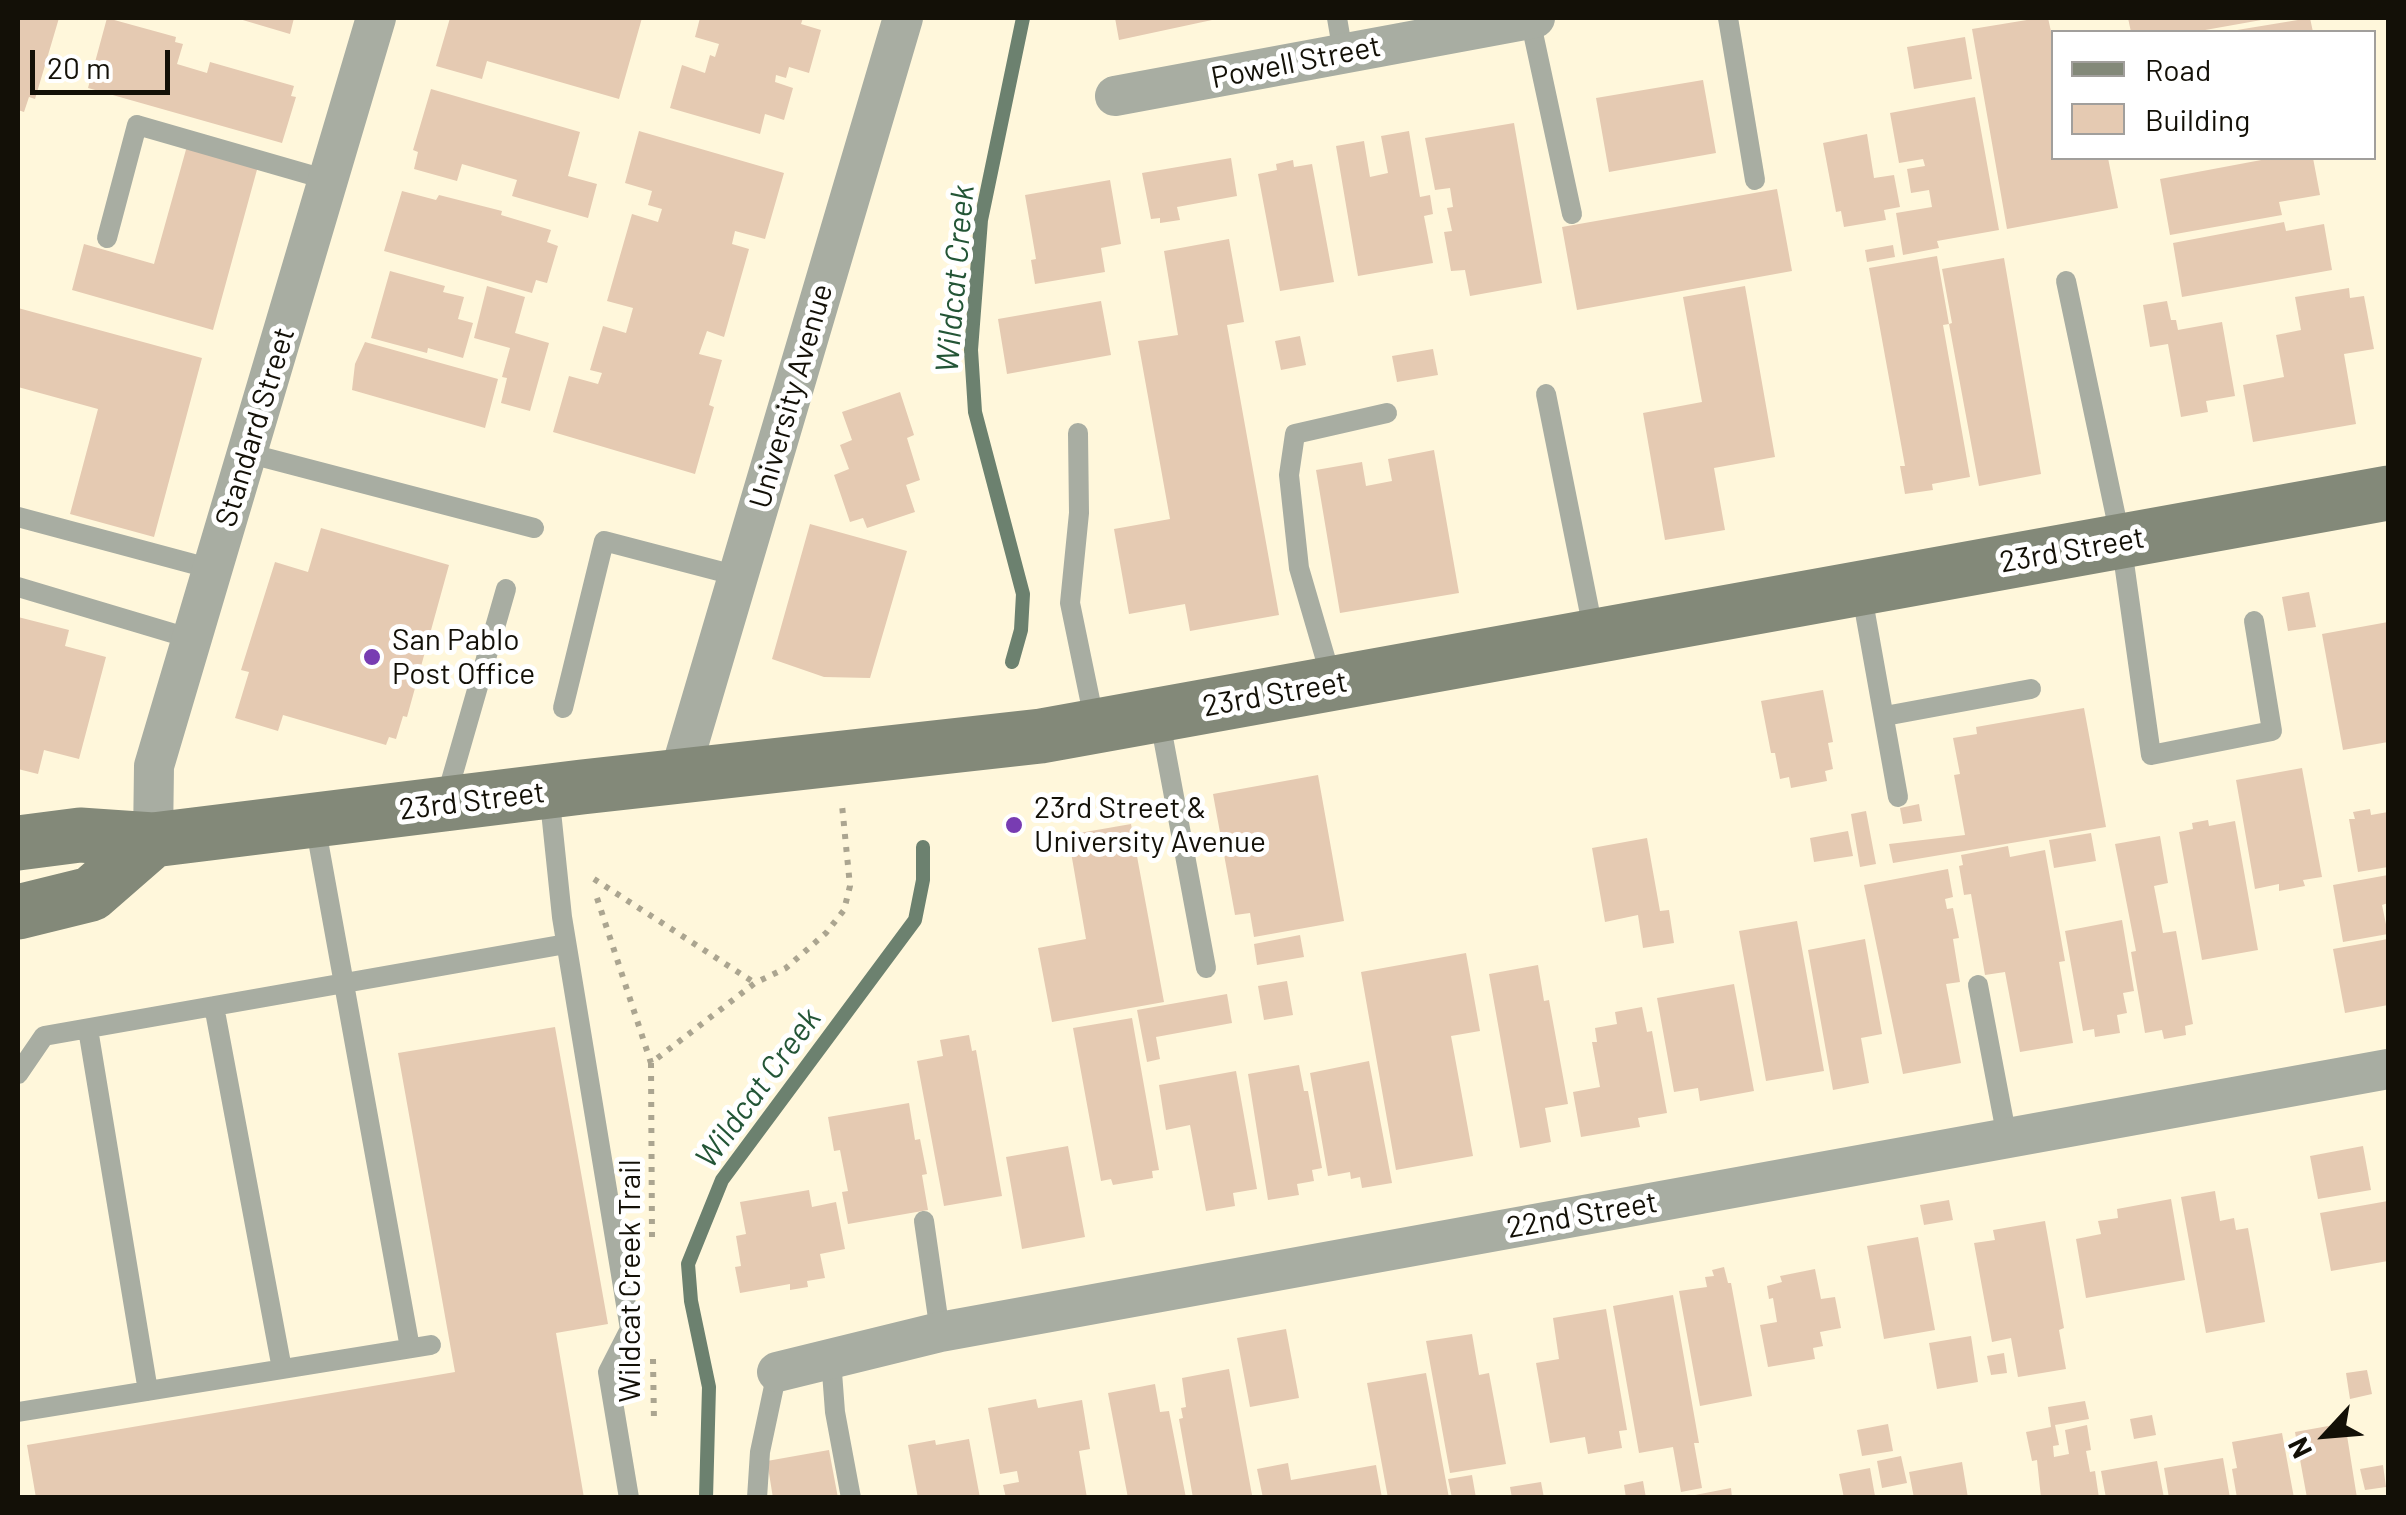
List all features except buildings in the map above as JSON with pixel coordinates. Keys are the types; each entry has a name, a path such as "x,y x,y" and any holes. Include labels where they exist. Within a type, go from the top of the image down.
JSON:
{"main road":[{"name":"23rd Street","path":"18,843 80,835 152,840 1041,736 2388,493"},
{"path":"23,916 91,894 152,840"}],"street":[{"name":"Standard Street","path":"152,840 154,766 376,18"},
{"name":"University Avenue","path":"679,776 903,18"},
{"name":"Powell Street","path":"1115,96 1340,35 1533,18"},
{"name":"22nd Street","path":"777,1372 940,1332 2388,1070"}],"lane":[{"path":"1533,18 1572,214"},
{"path":"1728,18 1755,180"},
{"path":"107,238 137,126 328,180"},
{"path":"2066,281 2121,541 2151,755 2272,731 2254,622"},
{"path":"1546,394 1594,636"},
{"path":"1332,683 1300,568 1290,475 1294,434 1387,413"},
{"path":"1078,433 1079,512 1070,602 1096,726"},
{"path":"248,453 534,528"},
{"path":"18,517 212,569"},
{"path":"562,708 604,541 738,576"},
{"path":"18,587 192,639"},
{"path":"444,804 506,588"},
{"path":"1860,588 1898,796"},
{"path":"1885,716 2031,689"},
{"path":"1158,714 1206,968"},
{"path":"549,791 566,944 630,1329 608,1372 629,1498"},
{"path":"18,1412 420,1347 314,820"},
{"path":"18,1074 44,1036 566,944"},
{"path":"1978,984 2007,1138"},
{"path":"214,1006 282,1370"},
{"path":"88,1029 148,1391"},
{"path":"924,1222 940,1332"},
{"path":"831,1359 835,1412 851,1498"},
{"path":"757,1498 760,1452 777,1372"}],"path":[{"path":"651,1063 755,984 786,968 826,933 844,910 850,886 844,826"},
{"name":"Wildcat Creek Trail","path":"592,866 596,896 651,1063 652,1253"},
{"path":"594,879 755,984"},
{"name":"Wildcat Creek Trail","path":"653,1348 654,1424"}],"waterway":[{"name":"Wildcat Creek","path":"1012,662 1021,630 1023,594 975,412 971,350 981,220 1023,18"},
{"name":"Wildcat Creek","path":"706,1498 709,1387 691,1301 688,1264 722,1180 915,920 923,880 923,847"}],"place":[{"name":"San Pablo Post Office","path":"372,657"},
{"name":"23rd Street & University Avenue","path":"1014,825"}]}
